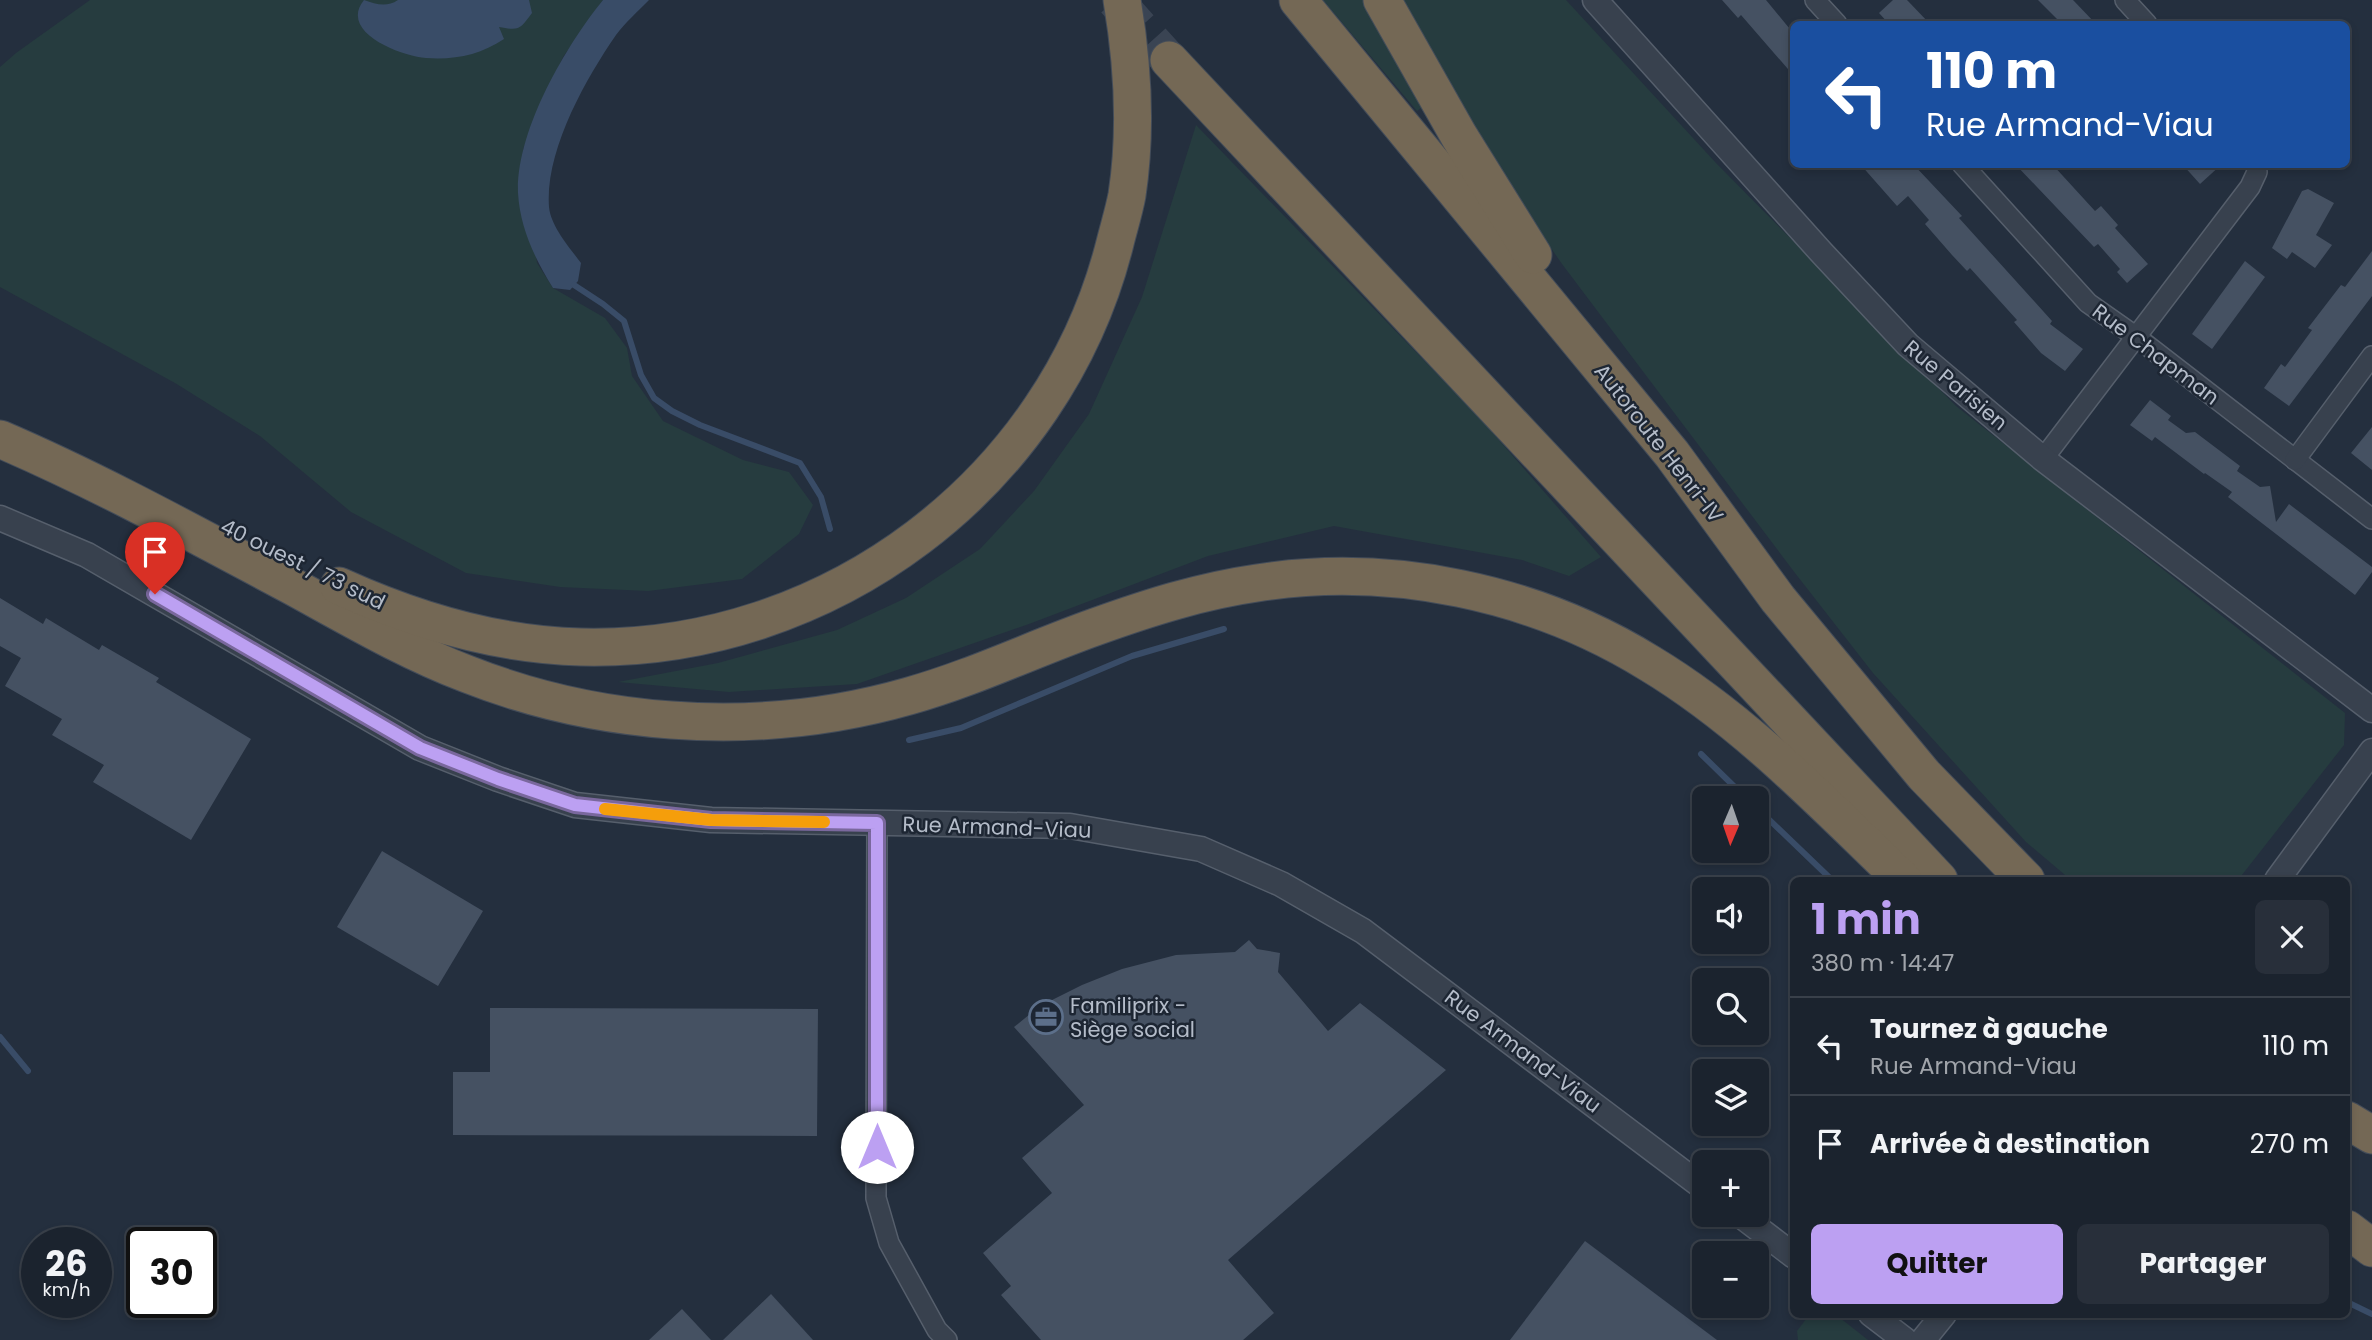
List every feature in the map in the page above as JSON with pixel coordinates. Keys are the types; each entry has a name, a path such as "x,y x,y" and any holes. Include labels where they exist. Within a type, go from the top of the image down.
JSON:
{"highway":[{"name":"40 ouest / 73 sud","path":"0,415 84,453 376,603 455,628 536,644 579,648 626,646 695,636 747,624 794,608 853,580 909,545 970,495 1010,452 1046,403 1076,351 1097,302 1126,197 1132,151 1134,100 1130,48 1122,0"},
{"name":"Autoroute Henri-IV","path":"1298,0 1672,454 1778,600 1924,775 2023,877"},
{"path":"1382,0 1430,86 1522,238 1672,454"},
{"path":"1169,60 1936,877"},
{"path":"0,439 83,475 346,615 465,674 542,699 623,716 726,722 796,719 850,710 908,696 962,678 1152,607 1210,591 1262,582 1358,578 1413,580 1465,590 1516,602 1563,621 1648,662 1694,693 1762,747 1900,877"},
{"path":"2350,1122 2372,1135"},
{"path":"2350,1231 2372,1248"},
{"path":"2350,1241 2372,1254"}],"street":[{"name":"Rue Parisien","path":"1595,0 1821,253 1908,345 2043,459 2372,710"},
{"path":"1815,0 1834,21"},
{"path":"2125,0 2144,21"},
{"name":"Rue Chapman","path":"1966,168 2088,303 2135,336 2372,519"},
{"path":"2043,459 2250,187 2256,168"},
{"path":"2295,460 2372,356"},
{"name":"Rue Armand-Viau","path":"0,518 88,555 420,748 498,779 575,805 711,820 1070,826 1201,849 1282,884 1363,931 1692,1179"},
{"path":"2279,877 2372,751"},
{"path":"877,823 876,1198 888,1243 931,1319 947,1340"},
{"path":"1756,1227 1790,1253"},
{"path":"1876,1318 1905,1340"},
{"path":"1923,1340 1941,1318"}],"green space":[{"path":"90,0 603,0 563,57 523,149 537,263 553,288 605,318 627,348 632,376 663,421 743,460 789,472 813,505 799,534 742,579 648,591 560,587 466,573 351,512 260,436 175,383 0,287 0,67"},
{"path":"1323,0 1364,0 1424,106 1417,111"},
{"path":"1401,0 1566,0 1716,163 1956,406 2345,713 2344,745 2240,877 2067,877 2026,842 1873,673 1795,573 1562,264 1441,89"},
{"path":"1196,125 1478,416 1601,557 1569,576 1522,560 1334,526 1208,556 1029,624 857,684 729,692 618,682 718,663 837,630 906,598 980,549 1034,491 1089,414 1142,297"},
{"path":"1807,1318 1840,1318 1868,1340 1798,1340 1797,1331"}],"water":[{"path":"364,0 385,5 398,0 529,0 532,13 519,28 499,27 504,39 486,49 457,57 426,58 402,53 366,32 359,22 358,12"},
{"path":"603,0 649,0 604,53 580,94 560,140 549,185 550,215 557,230 581,263 578,281 570,290 553,288 525,231 519,206 520,169 525,143 545,91 573,41"}],"building":[{"path":"1722,0 1766,0 1790,29 1790,71 1741,15 1738,18"},
{"path":"1893,0 1907,0 1927,21 1886,21 1879,13"},
{"path":"2038,0 2073,0 2093,21 2059,21"},
{"path":"1864,168 1917,168 1962,216 1959,218 2052,321 2050,324 2083,349 2065,371 2041,353 2014,322 2017,320 1970,268 1967,271 1952,255 1925,224 1929,220 1908,196 1897,206"},
{"path":"2019,168 2056,168 2095,211 2101,206 2118,225 2115,228 2148,264 2127,283 2117,272 2120,269 2098,244 2094,247"},
{"path":"2186,168 2218,168 2200,184"},
{"path":"2308,189 2334,203 2316,235 2332,245 2315,268 2292,252 2287,259 2272,248 2302,191"},
{"path":"2372,251 2372,296 2289,406 2264,388 2281,364 2285,367 2312,330 2308,328 2341,285 2345,287"},
{"path":"2245,261 2265,277 2212,349 2192,334"},
{"path":"2150,400 2171,416 2168,420 2186,433 2195,432 2240,466 2237,471 2260,487 2270,486 2276,522 2289,504 2372,567 2372,572 2355,595 2228,497 2232,492 2155,437 2152,441 2130,425"},
{"path":"2372,427 2372,470 2351,453"},
{"path":"0,598 43,624 46,618 99,650 102,645 159,678 156,682 251,739 191,840 93,782 104,765 52,735 62,719 5,686 21,658 0,646"},
{"path":"382,851 483,911 438,986 337,927"},
{"path":"1249,940 1257,949 1280,953 1278,972 1328,1031 1360,1003 1446,1070 1228,1260 1274,1313 1243,1340 1041,1340 1001,1295 1011,1286 983,1253 1052,1193 1022,1158 1084,1105 1014,1027 1054,999 1122,969 1176,955 1235,952"},
{"path":"490,1008 818,1009 817,1136 453,1135 453,1072 490,1072"},
{"path":"1585,1241 1717,1340 1510,1340"},
{"path":"771,1294 813,1340 723,1340"},
{"path":"682,1309 711,1340 649,1340"}],"waterway":[{"path":"574,285 624,321 641,375 654,398 700,425 800,463 821,497 830,529"},
{"path":"909,740 961,728 1132,656 1224,629"},
{"path":"1701,754 1734,786"},
{"path":"1769,820 1829,877"},
{"path":"0,1037 28,1071"},
{"path":"2350,1303 2372,1314"}],"tunnel":[{"path":"1115,0 1169,60"}],"slow traffic":[{"path":"605,809 711,820 824,822"}],"place":[{"name":"Familiprix - Siège social","path":"1046,1017"}],"route":[{"path":"155,594 420,748 498,779 575,805 711,820 877,823 877,1147"}]}
